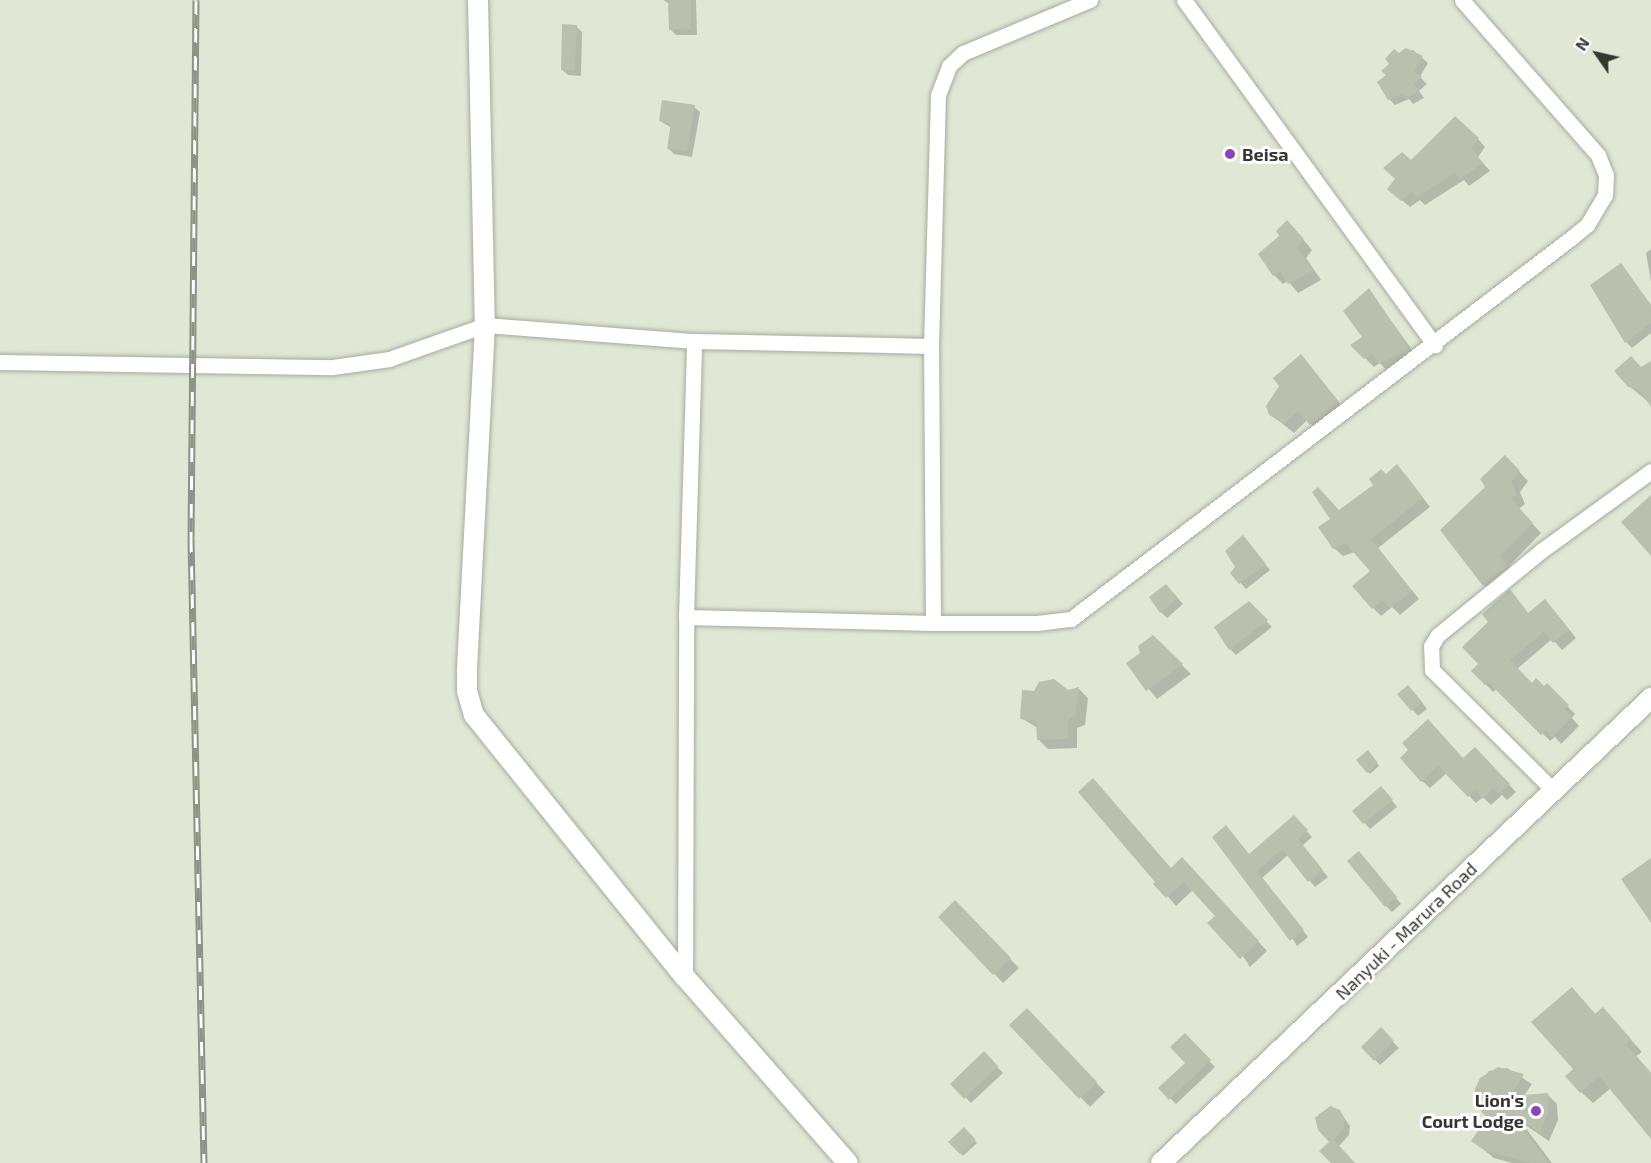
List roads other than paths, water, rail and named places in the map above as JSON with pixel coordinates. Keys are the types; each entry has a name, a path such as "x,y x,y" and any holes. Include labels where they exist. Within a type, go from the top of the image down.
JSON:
{"street":[{"path":"478,0 485,325 467,672 467,691 474,715 685,977 848,1163"},
{"path":"933,623 931,346 937,104 942,80 963,53 1090,0"},
{"path":"1184,0 1435,346"},
{"path":"686,617 933,623 1037,623 1071,619 1435,346 1587,225 1605,195 1606,175 1598,155 1462,0"},
{"path":"0,362 333,367 389,359 485,325 694,341 931,346"},
{"path":"685,977 686,617 694,341"},
{"path":"1554,791 1432,670 1431,646 1438,635 1541,551 1651,471"},
{"name":"Nanyuki - Marura Road","path":"1161,1163 1651,698"}],"railway":[{"path":"196,0 191,538 204,1163"}],"place":[{"name":"Beisa","path":"1230,154"},
{"name":"Lion's Court Lodge","path":"1536,1111"}]}
